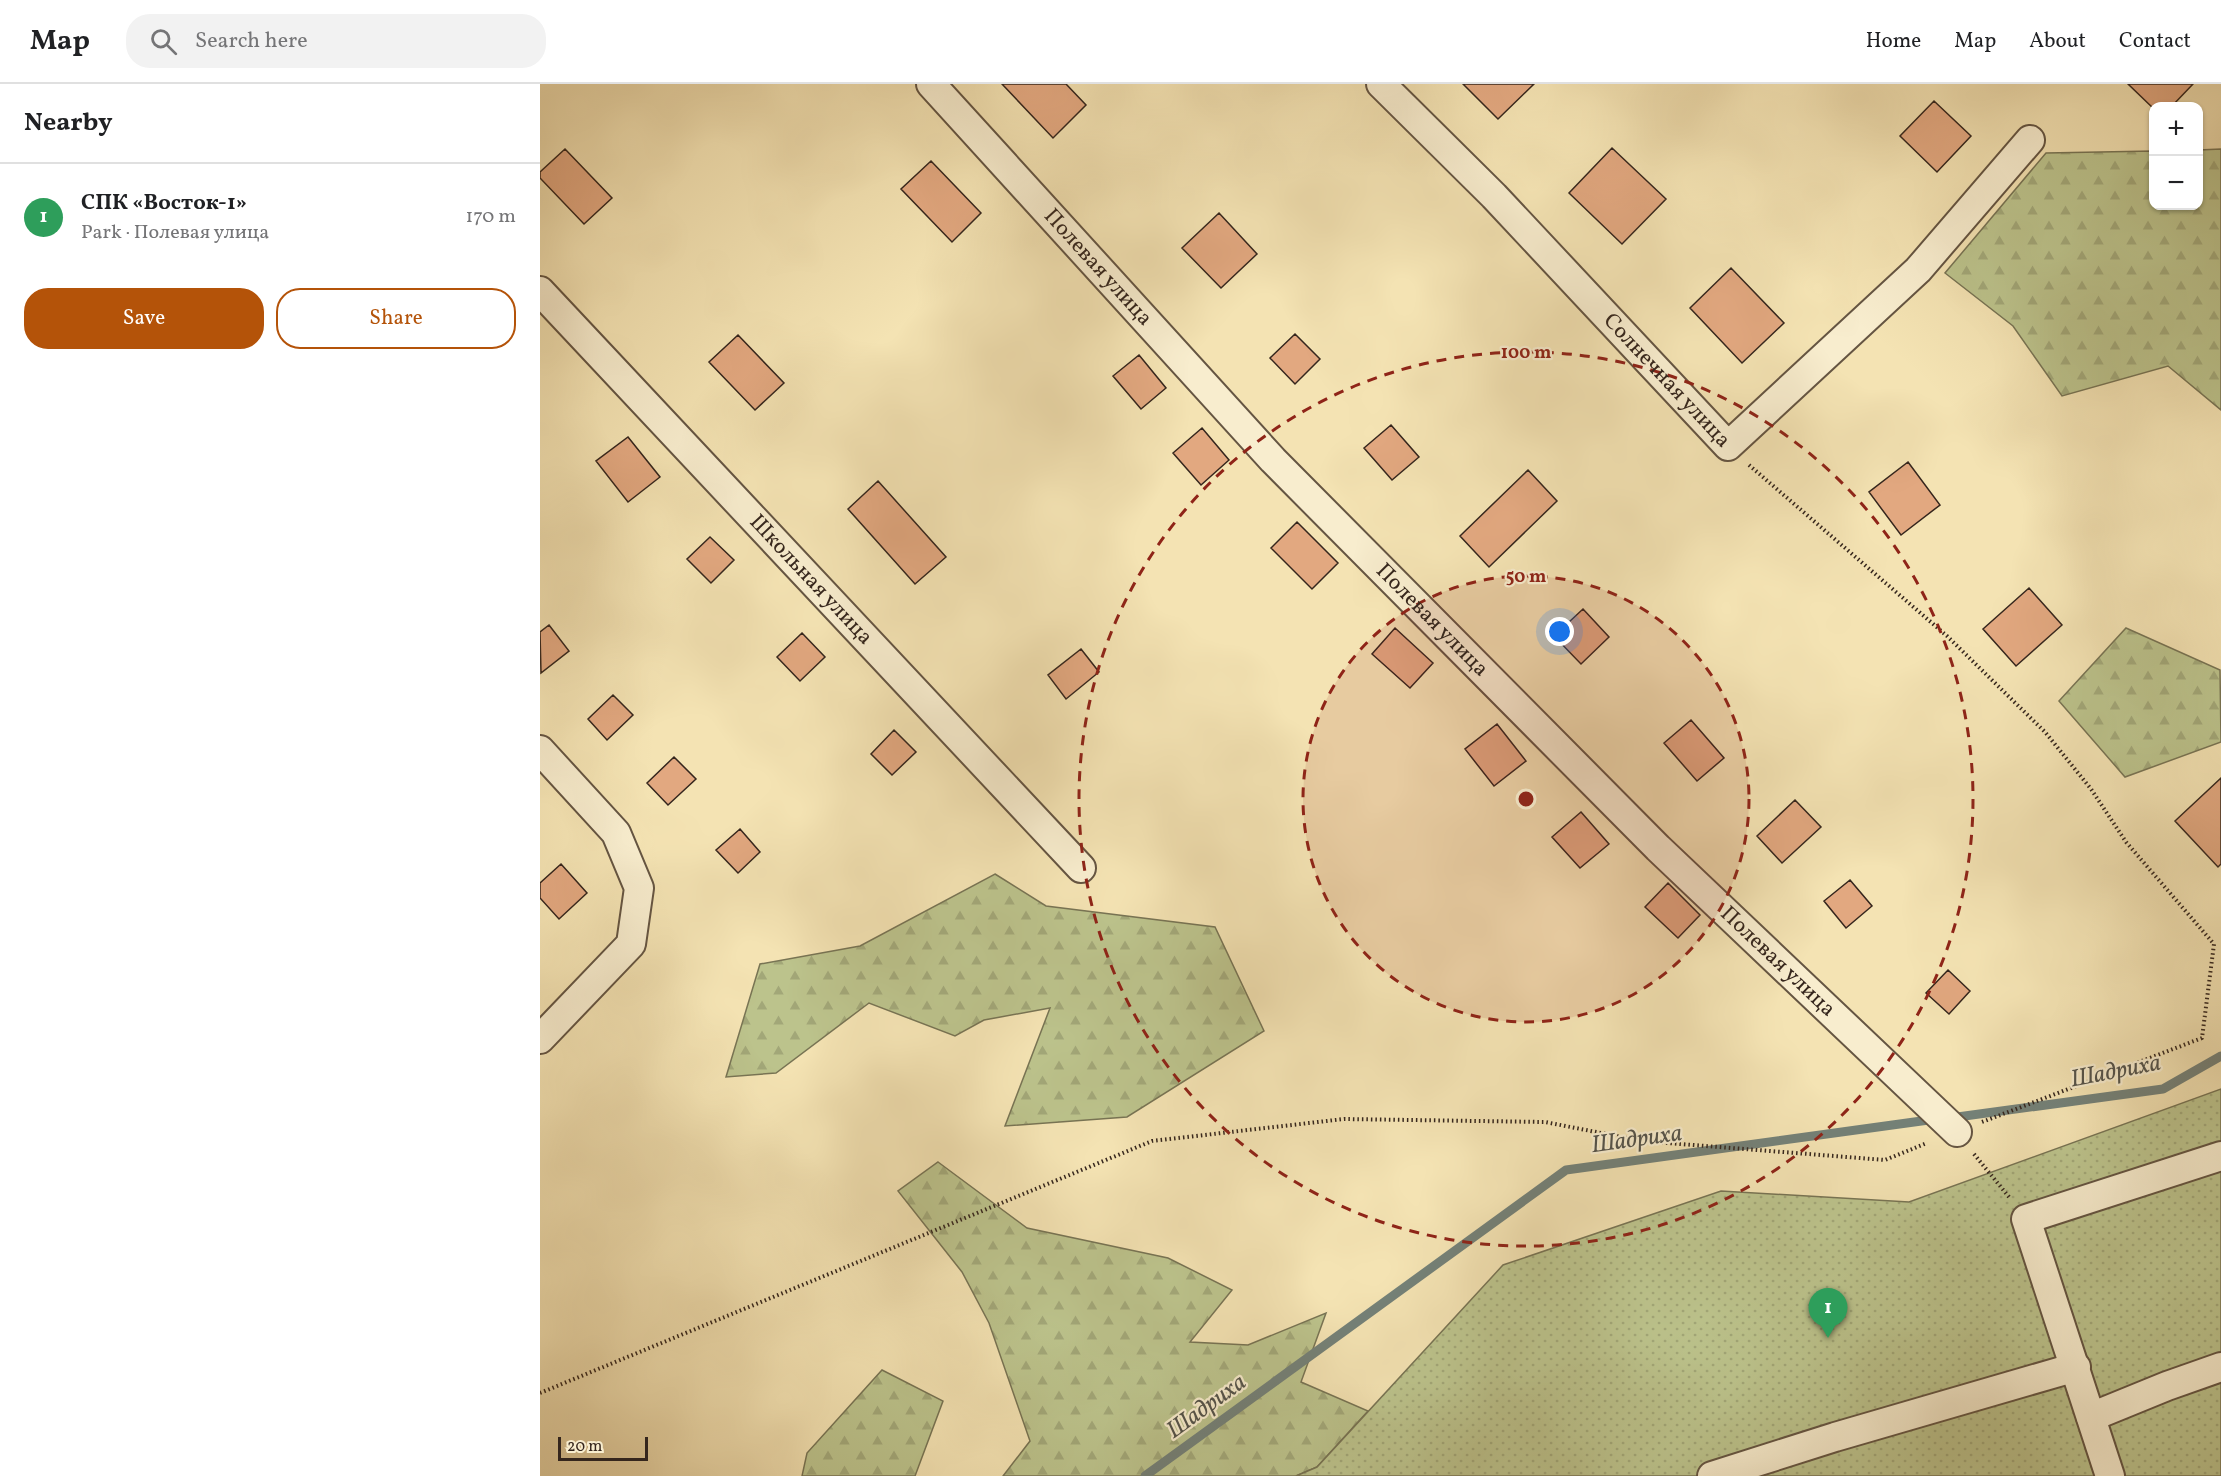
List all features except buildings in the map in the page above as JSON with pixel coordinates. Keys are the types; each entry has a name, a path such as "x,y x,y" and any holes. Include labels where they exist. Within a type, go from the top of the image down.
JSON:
{"street":[{"name":"Полевая улица","path":"931,84 1274,460 1658,848 1957,1132"},
{"name":"Солнечная улица","path":"1381,84 1494,196 1728,446 1918,270 2030,140"},
{"name":"Школьная улица","path":"540,291 1081,868"},
{"path":"540,750 616,833 639,888 631,944 540,1039"},
{"path":"2110,1476 2026,1219 2221,1156"},
{"path":"1712,1476 1835,1437 2076,1367"},
{"path":"2091,1417 2221,1367"}],"path":[{"path":"540,1393 1152,1141 1344,1119 1545,1122 1642,1141 1885,1160 2202,1038 2214,944 2126,842 2091,789 2045,732 1947,636 1728,446"},
{"path":"1957,1132 2026,1219"}],"green space":[{"path":"2221,149 2221,410 2168,366 2062,396 2013,326 1945,273 2046,153 2149,151 2149,210 2203,210 2203,150"},
{"path":"2126,628 2220,670 2221,742 2125,777 2059,701"},
{"path":"995,874 1046,906 1215,927 1264,1031 1127,1117 1005,1126 1050,1008 984,1020 955,1036 869,1003 776,1073 726,1077 760,964 860,946"},
{"path":"2221,1089 2221,1476 1296,1476 1317,1467 1503,1265 1721,1191 1909,1202"},
{"path":"938,1162 1027,1228 1168,1258 1232,1290 1190,1342 1248,1345 1326,1313 1301,1382 1368,1411 1317,1467 1296,1476 1003,1476 1030,1441 989,1323 962,1272 898,1191"},
{"path":"882,1370 943,1401 915,1476 802,1476 807,1453"}],"waterway":[{"name":"Шадриха","path":"1950,1118 2163,1089 2221,1056"},
{"name":"Шадриха","path":"1145,1476 1566,1170 1936,1119"}],"place":[{"name":"СПК «Восток-1»","path":"1828,1338"}]}
